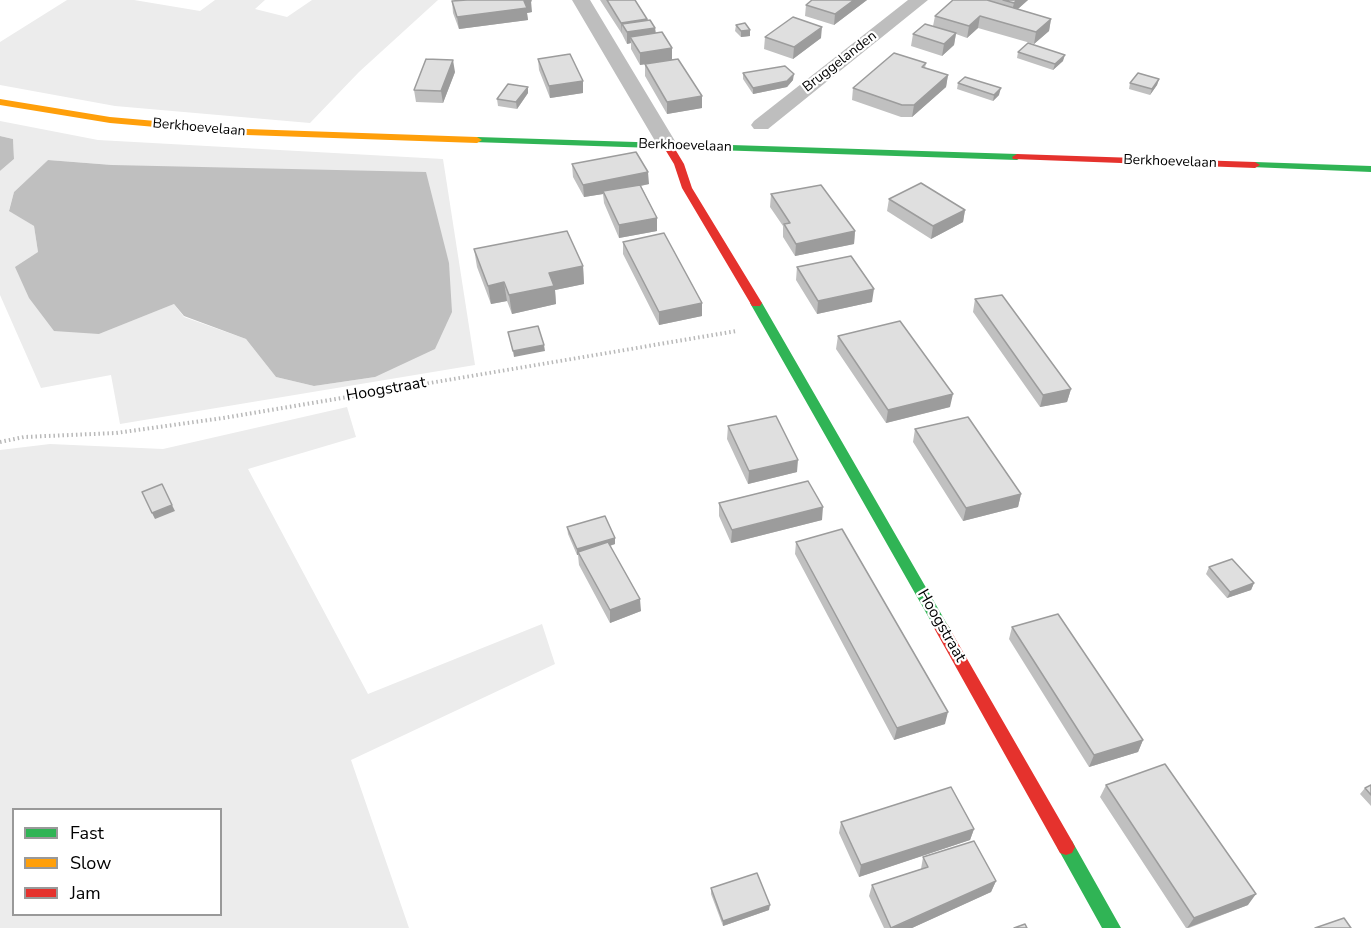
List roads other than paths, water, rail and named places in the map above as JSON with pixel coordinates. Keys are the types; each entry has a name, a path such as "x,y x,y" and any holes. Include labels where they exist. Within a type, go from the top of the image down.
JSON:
{"main road":[{"name":"Berkhoevelaan","path":"0,102 110,120 247,132 1371,169"},
{"name":"Hoogstraat","path":"668,146 679,164 687,188 770,325 1112,928"}],"street":[{"name":"Hoogstraat","path":"581,0 668,146"},
{"name":"Bruggelanden","path":"761,125 919,0"}]}
